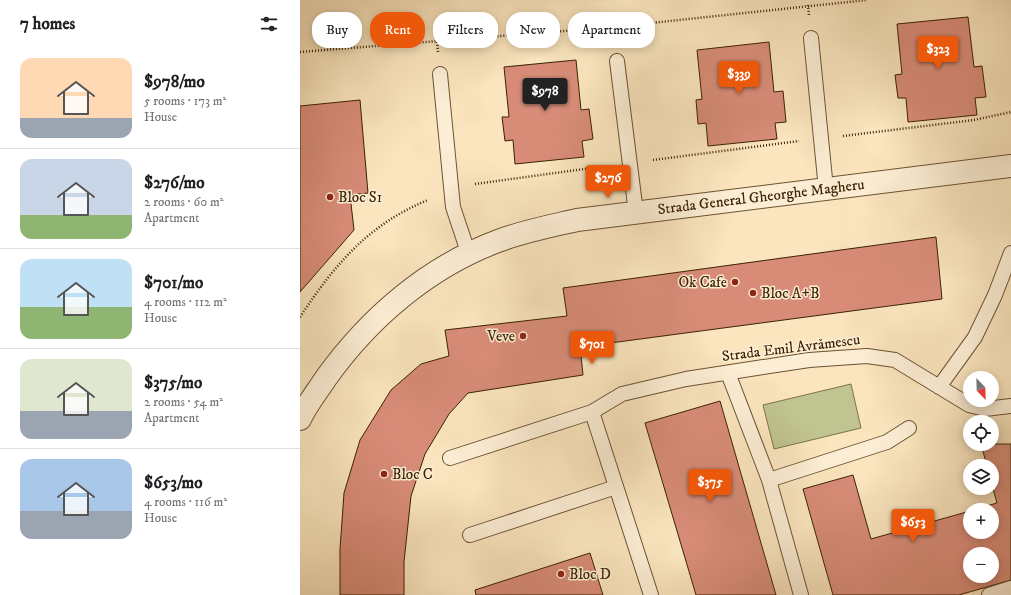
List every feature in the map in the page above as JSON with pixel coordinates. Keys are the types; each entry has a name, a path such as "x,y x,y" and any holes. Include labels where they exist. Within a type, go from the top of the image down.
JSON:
{"street":[{"name":"Strada General Gheorghe Magheru","path":"300,419 306,407 345,352 389,307 442,267 498,241 537,228 577,220 1011,166"}],"lane":[{"path":"811,38 826,189"},
{"path":"617,61 636,213"},
{"path":"440,74 453,207 469,255"},
{"path":"939,387 975,336 995,295 1011,253"},
{"name":"Strada Emil Avrămescu","path":"450,458 592,412 622,394 686,379 809,360 867,356 896,360 969,405 985,409 1011,406"},
{"path":"728,373 769,480 802,595"},
{"path":"592,412 651,595"},
{"path":"769,480 887,442 909,428"},
{"path":"470,535 616,487"},
{"path":"989,595 1011,588"}],"path":[{"path":"300,52 613,27 867,0"}],"green space":[{"path":"851,384 861,428 774,449 763,405"}],"building":[{"path":"968,17 974,67 982,66 986,97 975,98 977,115 908,122 906,98 898,98 895,75 902,74 897,24"},
{"path":"769,42 774,92 783,91 786,122 775,123 777,139 708,146 706,123 698,124 696,100 702,99 697,50"},
{"path":"576,60 581,110 589,109 593,139 582,141 584,157 515,164 513,140 505,141 502,117 509,117 504,67"},
{"name":"Bloc S1","path":"360,100 368,193 350,195 354,230 300,292 300,106"},
{"path":"936,237 942,299 580,347 583,375 468,393 449,414 425,454 411,496 404,562 404,595 340,595 340,549 344,493 360,440 391,390 421,364 449,356 445,330 567,316 563,288"},
{"path":"720,401 776,595 696,595 645,423"},
{"path":"999,444 1011,444 1011,580 959,595 833,595 803,489 853,475 871,539 963,513 963,539 999,539 999,503 997,503 995,495 999,495 999,459 985,459 983,451 999,451"},
{"name":"Bloc D","path":"590,553 603,595 476,595 475,590"}],"place":[{"name":"Bloc S1","path":"330,197"},
{"name":"Ok Cafe","path":"735,282"},
{"name":"Bloc A+B","path":"753,293"},
{"name":"Veve","path":"523,336"},
{"name":"Bloc C","path":"384,474"},
{"name":"Bloc D","path":"561,574"}]}
